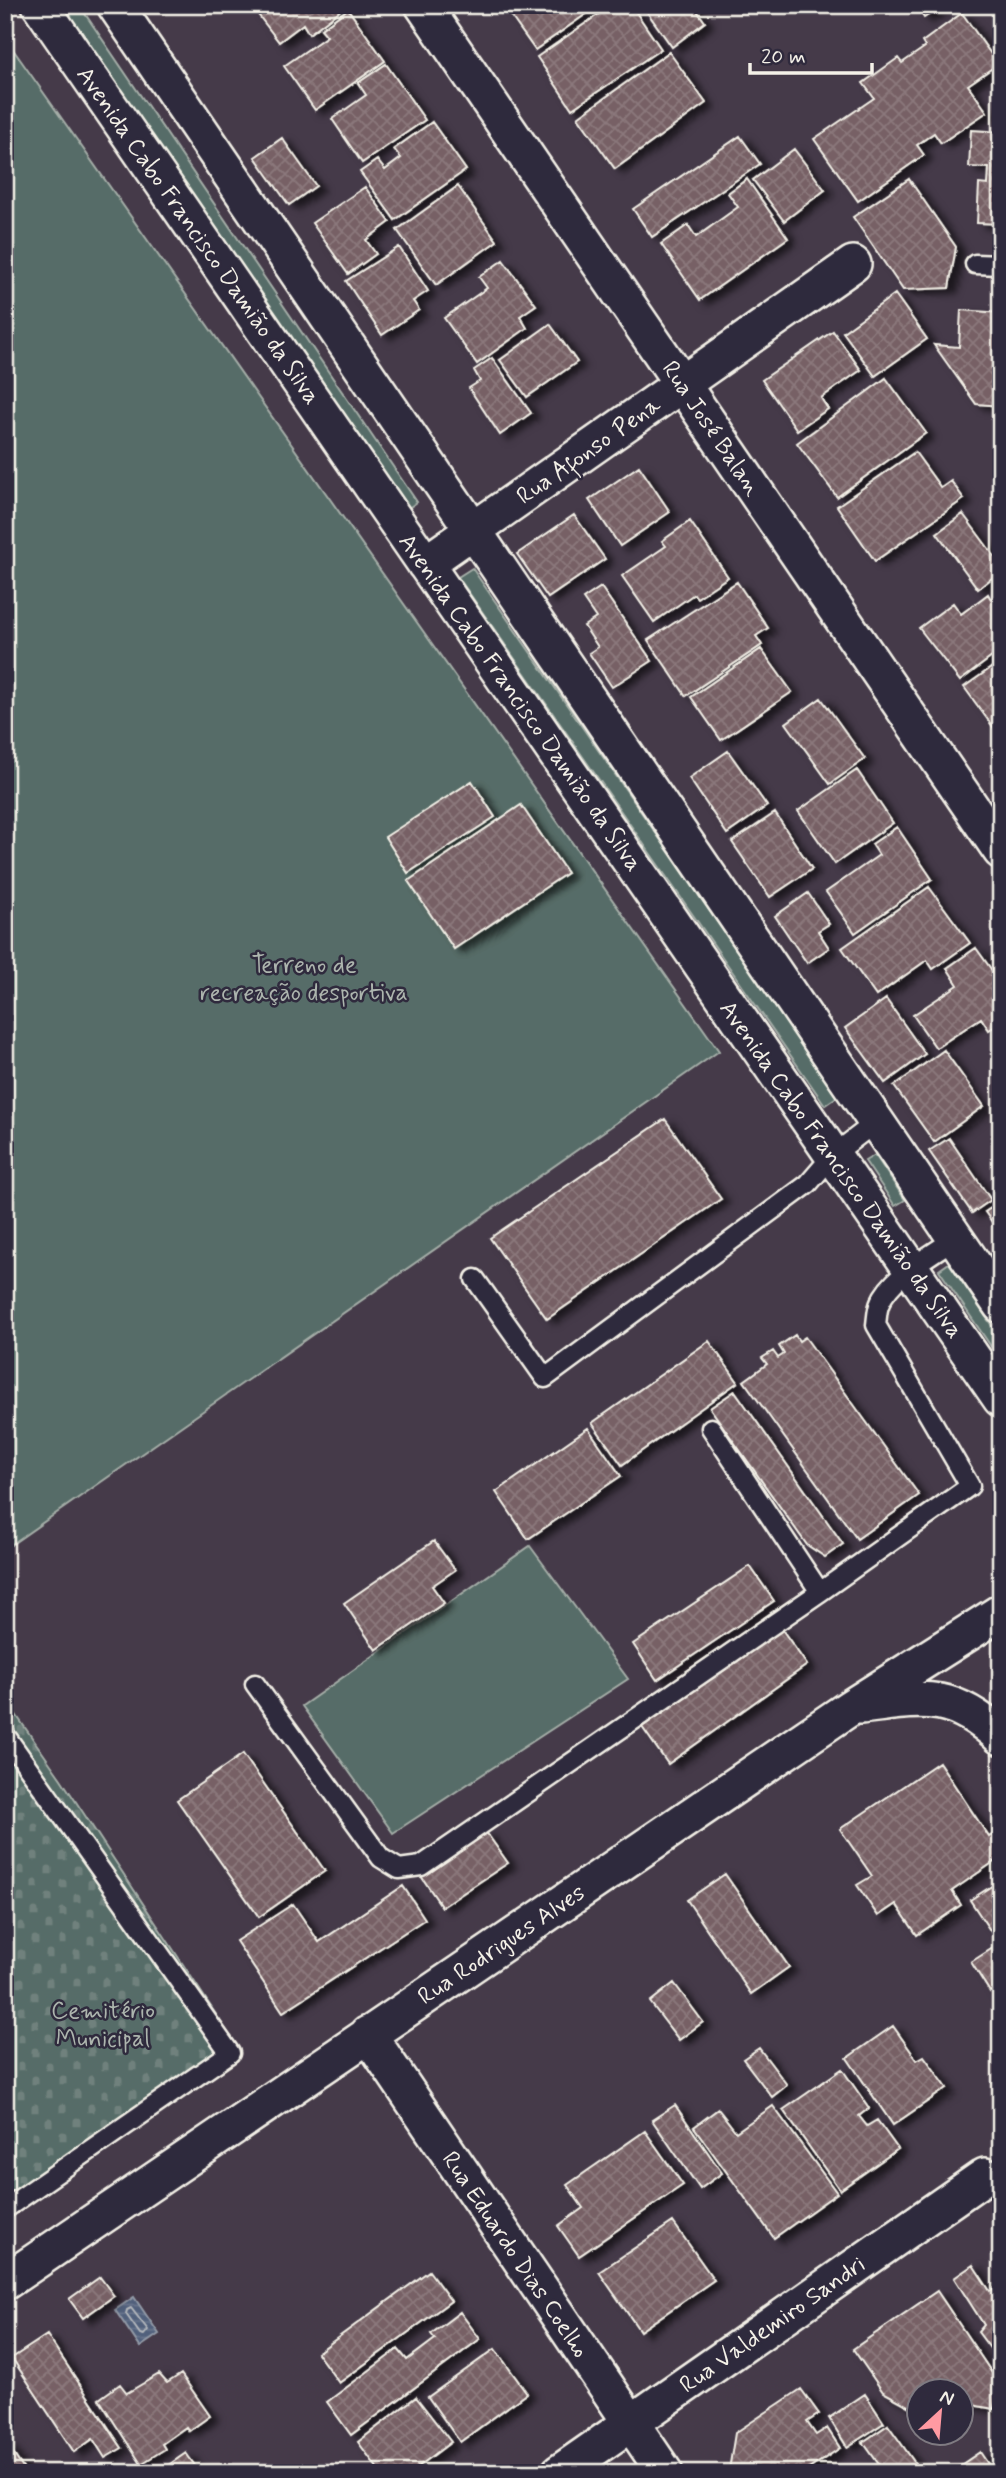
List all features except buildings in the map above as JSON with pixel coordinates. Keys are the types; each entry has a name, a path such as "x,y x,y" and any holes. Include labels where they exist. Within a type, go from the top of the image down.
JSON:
{"street":[{"name":"Avenida Cabo Francisco Damião da Silva","path":"40,5 1001,1399"},
{"path":"115,5 1001,1305"},
{"name":"Rua José Balan","path":"423,5 1001,851"},
{"name":"Rua Afonso Pena","path":"425,564 853,264"},
{"name":"Rua Rodrigues Alves","path":"5,2282 851,1707 1001,1612"},
{"path":"851,1707 918,1699 954,1703 996,1725"},
{"name":"Rua Eduardo Dias Coelho","path":"368,2034 665,2473"},
{"name":"Rua Valdemiro Sandri","path":"559,2473 985,2176"}],"lane":[{"path":"975,264 1001,265"},
{"path":"475,1279 545,1378 808,1184 833,1156 876,1122"},
{"path":"255,1684 381,1858 399,1869 421,1866 970,1486 876,1325 878,1305 887,1290 911,1269 955,1238"},
{"path":"710,1428 820,1592"},
{"path":"5,1735 230,2053 5,2209"}],"green space":[{"path":"59,5 79,5 417,502 403,512"},
{"name":"Terreno de recreação desportiva","path":"5,38 719,1051 5,1549"},
{"path":"472,568 838,1096 825,1105 458,577"},
{"path":"875,1155 905,1200 895,1206 865,1161"},
{"path":"949,1263 1001,1339 1001,1361 939,1270"},
{"path":"530,1546 628,1679 393,1833 302,1706"},
{"name":"Cemitério Municipal","path":"5,1699 61,1779 240,2051 5,2213"}],"water":[{"path":"134,2297 159,2334 140,2347 115,2310"}]}
